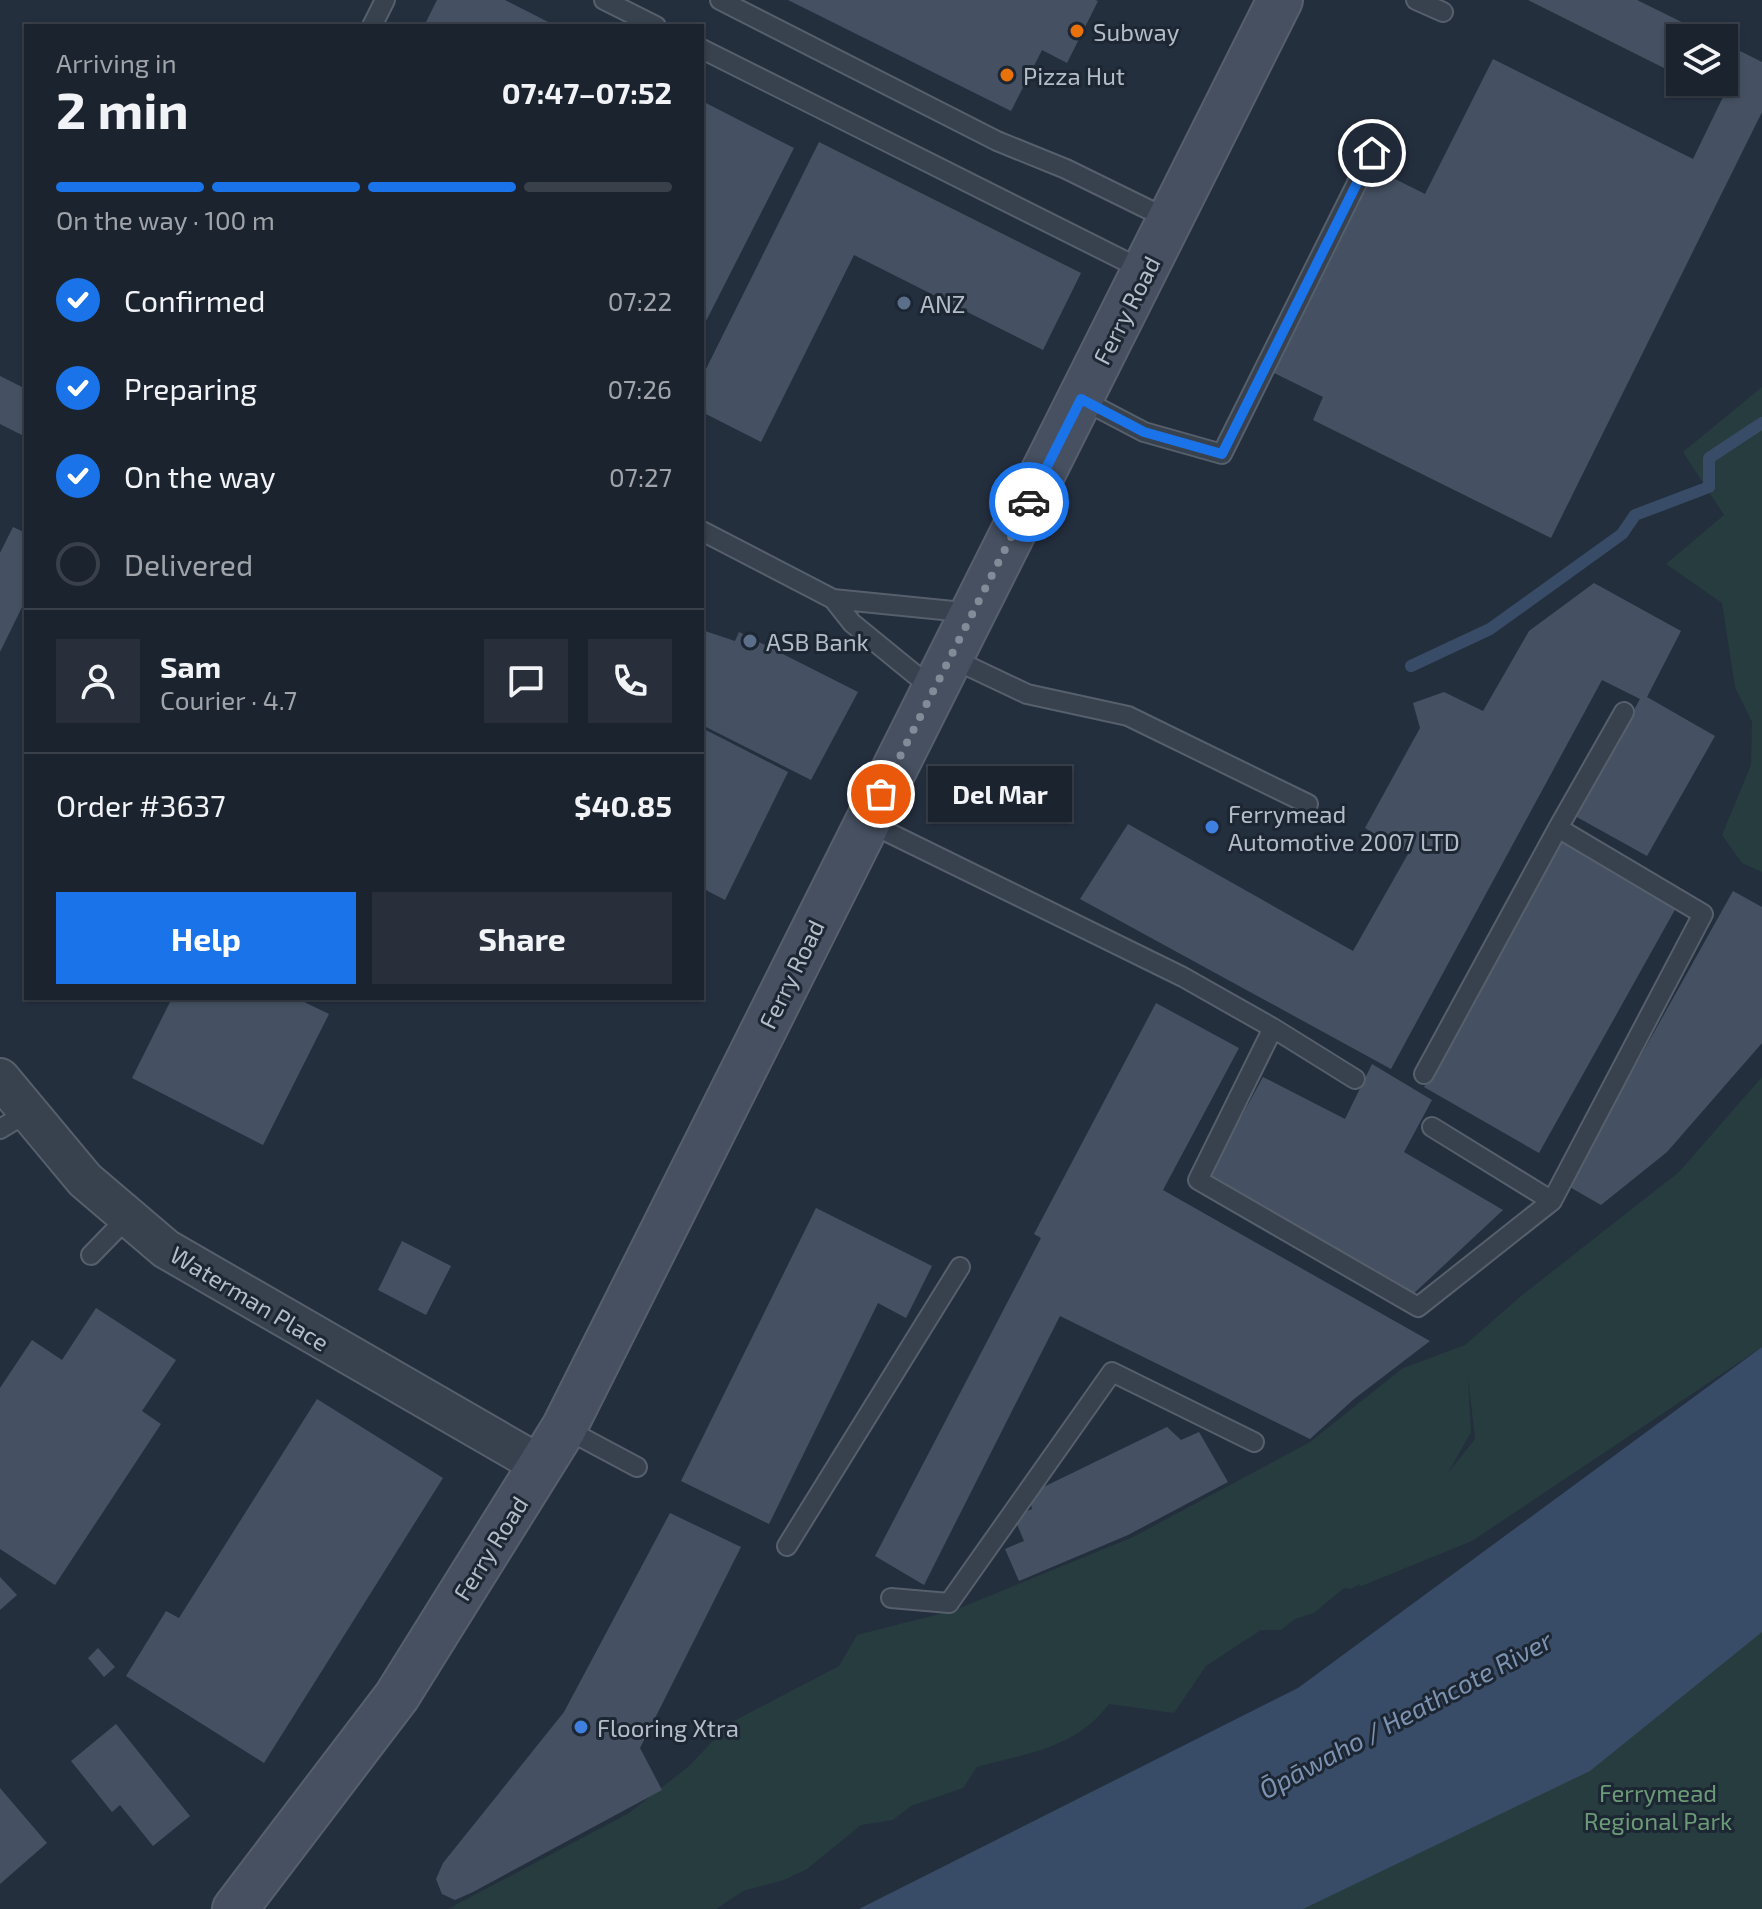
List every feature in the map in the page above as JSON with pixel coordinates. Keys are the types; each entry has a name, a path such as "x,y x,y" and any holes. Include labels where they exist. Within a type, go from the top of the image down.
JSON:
{"main road":[{"name":"Ferry Road","path":"235,1909 397,1696 564,1428 1280,0"}],"street":[{"name":"Waterman Place","path":"0,1078 14,1121 166,1249 238,1294 542,1466"}],"lane":[{"path":"373,24 385,0"},
{"path":"604,0 652,24"},
{"path":"720,0 997,141 1066,169 1171,221"},
{"path":"1416,0 1443,12"},
{"path":"704,50 1145,271"},
{"path":"1081,399 1144,432 1222,454 1372,153"},
{"path":"704,532 833,599 973,613"},
{"path":"833,599 852,623 942,674 1128,716 1308,804"},
{"path":"1424,1074 1624,712"},
{"path":"867,822 1183,977 1355,1079"},
{"path":"1273,1028 1198,1180 1418,1307 1552,1201 1703,914 1558,828"},
{"path":"1432,1127 1552,1201"},
{"path":"91,1255 128,1217"},
{"path":"787,1546 960,1267"},
{"path":"891,1598 949,1603 1112,1372 1254,1442"},
{"path":"564,1428 637,1467"}],"green space":[{"path":"1762,387 1762,872 1742,863 1722,835 1751,765 1752,722 1735,687 1722,603 1666,564 1724,515 1683,452"},
{"path":"1762,1077 1762,1347 1472,1541 1359,1587 1360,1584 1351,1589 1344,1588 1314,1613 1295,1619 1281,1630 1261,1630 1206,1666 1174,1713 1109,1704 1096,1719 1066,1740 1032,1753 977,1767 963,1788 911,1806 893,1820 861,1825 807,1869 784,1880 743,1891 716,1909 448,1909 629,1813 689,1766 730,1723 839,1666 857,1635 955,1610 1133,1537 1310,1442 1403,1368 1465,1345 1521,1296 1679,1172","holes":["1468,1377 1475,1439 1448,1473 1471,1432"]},
{"name":"Ferrymead Regional Park","path":"1762,1581 1762,1909 1193,1909"}],"water":[{"name":"Ōpāwaho / Heathcote River","path":"1762,1347 1762,1632 1590,1771 1303,1909 859,1909 1298,1688"}],"building":[{"path":"437,0 505,0 552,24 425,24"},
{"path":"788,0 1098,1 1067,63 1042,50 1011,111"},
{"path":"1528,0 1637,0 1686,24 1666,24 1666,69"},
{"path":"1738,50 1762,62 1762,112 1551,538 1313,420 1323,397 1272,372 1373,168 1425,194 1493,59 1693,159 1723,97 1738,96"},
{"path":"704,102 794,148 704,325"},
{"path":"819,142 1081,273 1043,350 854,255 761,442 704,413 704,373"},
{"path":"0,376 24,388 24,436 0,424"},
{"path":"13,527 24,532 24,603 0,652 0,553"},
{"path":"1594,583 1681,631 1647,697 1715,736 1647,856 1575,816 1640,699 1602,680 1391,1069 1080,899 1128,824 1353,951 1408,854 1365,828 1420,728 1413,703 1444,692 1483,711 1529,631"},
{"path":"704,631 735,641 739,632 858,692 811,780 704,726"},
{"path":"704,729 788,772 725,900 704,889"},
{"path":"1562,841 1677,906 1539,1153 1424,1087"},
{"path":"1733,891 1762,907 1762,1043 1667,1152 1601,1205 1568,1186"},
{"path":"171,1000 300,1000 329,1014 263,1145 132,1078"},
{"path":"1156,1003 1239,1048 1163,1190 1430,1341 1354,1399 1310,1439 1060,1316 924,1585 875,1556 1041,1238 1034,1234"},
{"path":"1372,1064 1432,1100 1404,1152 1503,1210 1410,1297 1205,1183 1263,1077 1345,1119"},
{"path":"816,1208 932,1266 906,1318 878,1303 769,1524 681,1481"},
{"path":"402,1241 451,1266 426,1315 378,1290"},
{"path":"96,1308 176,1360 142,1411 161,1424 55,1585 0,1549 0,1388 32,1340 62,1360"},
{"path":"317,1399 443,1478 264,1763 126,1676 166,1611 179,1618"},
{"path":"1167,1427 1181,1440 1199,1432 1228,1482 1128,1535 1019,1581 1005,1549 1024,1541 1014,1517 1032,1509 1029,1494"},
{"path":"670,1513 741,1547 640,1748 662,1790 473,1892 455,1900 442,1894 436,1879 443,1863 564,1712"},
{"path":"0,1577 17,1595 0,1610"},
{"path":"98,1648 115,1667 104,1677 88,1658"},
{"path":"116,1724 190,1816 153,1846 120,1805 112,1812 71,1761"},
{"path":"0,1788 47,1843 0,1884"}],"waterway":[{"path":"1411,666 1490,629 1622,534 1635,515 1709,487 1709,458 1762,423"}],"way so far":[{"path":"881,794 1029,502"}],"place":[{"name":"Subway","path":"1077,31"},
{"name":"Pizza Hut","path":"1007,75"},
{"name":"ANZ","path":"904,303"},
{"name":"ASB Bank","path":"750,641"},
{"name":"Del Mar","path":"881,794"},
{"name":"Ferrymead Automotive 2007 LTD","path":"1212,827"},
{"name":"Flooring Xtra","path":"581,1727"}],"route":[{"path":"1029,502 1081,399 1144,432 1222,454 1372,153"}]}
